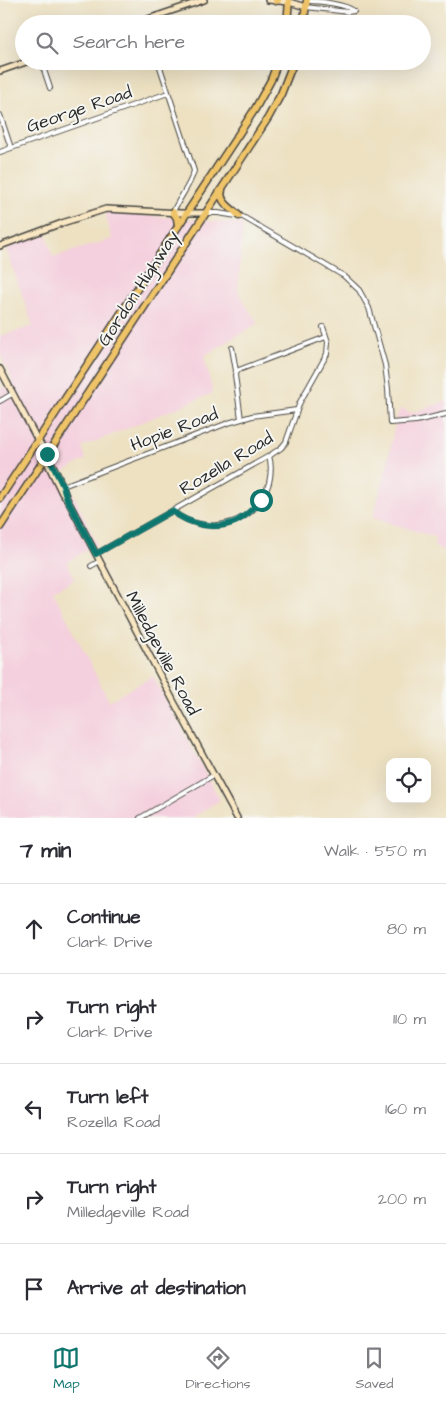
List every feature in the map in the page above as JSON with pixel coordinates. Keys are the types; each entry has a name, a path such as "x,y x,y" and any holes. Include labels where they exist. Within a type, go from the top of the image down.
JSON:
{"highway":[{"path":"288,15 289,1"},
{"name":"Gordon Highway","path":"0,498 262,98 274,70"},
{"name":"Gordon Highway","path":"0,527 275,106 291,70"},
{"path":"224,185 221,194 222,200 239,216"},
{"path":"173,212 177,218 178,226"}],"street":[{"path":"164,15 204,0"},
{"path":"268,0 306,3 332,7 348,12 354,11 349,7 332,7"},
{"path":"0,71 15,66"},
{"path":"44,70 50,88"},
{"path":"161,70 194,171 192,180 173,212"},
{"name":"George Road","path":"0,152 168,93"},
{"path":"0,115 11,148"},
{"path":"0,246 106,209 239,216 344,276 359,290 369,308 385,365 390,423 416,421 446,414"},
{"name":"Rozella Road","path":"96,554 281,448 292,428 297,410 327,354 328,346 323,327"},
{"path":"236,371 326,337"},
{"path":"232,348 241,419"},
{"name":"Milledgeville Road","path":"0,369 63,486 67,499 174,702 237,818"},
{"path":"0,401 12,394"},
{"name":"Hopie Road","path":"63,486 241,419 297,410"},
{"name":"Milledgeville Road","path":"46,456 62,493 67,499"},
{"path":"172,511 186,520 202,525 227,524 237,520 253,508 263,496 271,476 269,456"},
{"path":"91,566 100,561"},
{"path":"140,818 214,775"}],"shaded area":[{"path":"105,212 243,224 238,290 258,323 204,356 213,393 82,447 86,459 63,472 97,544 67,562 75,579 53,591 109,701 153,676 220,800 192,818 0,818 0,389 13,382 0,354 0,336 33,326 6,249 46,232 53,257 112,239"},
{"path":"446,401 446,551 434,547 435,537 373,518 388,462 396,418 401,408 411,413"}],"route":[{"path":"47,454 63,486 67,499 96,554 172,511 186,520 202,525 227,524 249,512 261,500"}]}
